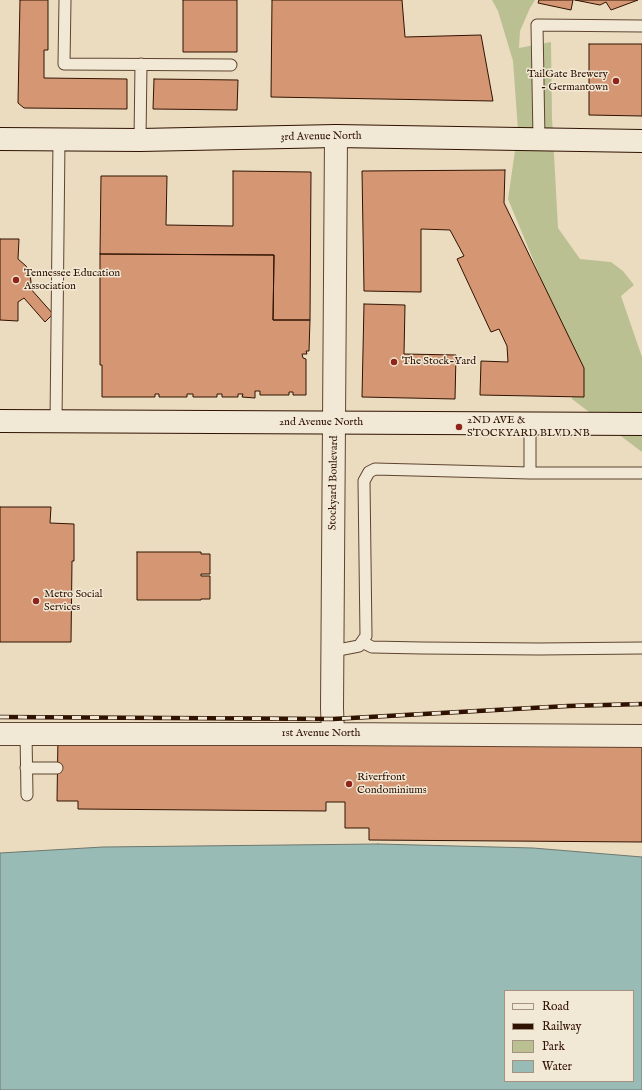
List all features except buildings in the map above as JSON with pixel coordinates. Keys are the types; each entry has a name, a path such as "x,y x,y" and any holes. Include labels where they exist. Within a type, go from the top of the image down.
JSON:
{"street":[{"name":"3rd Avenue North","path":"0,140 140,140 336,136 642,141"},
{"name":"Stockyard Boulevard","path":"333,734 336,136"},
{"name":"2nd Avenue North","path":"0,421 642,424"},
{"name":"1st Avenue North","path":"0,734 642,736"}],"lane":[{"path":"65,0 64,64 231,65"},
{"path":"539,139 537,25 642,26"},
{"path":"140,140 141,64"},
{"path":"56,421 59,140"},
{"path":"530,424 530,473"},
{"path":"333,651 360,646 366,636 364,481 369,472 375,469 530,473 642,473"},
{"path":"362,642 372,647 408,648 642,648"},
{"path":"26,734 27,795"},
{"path":"26,768 57,768"}],"green space":[{"path":"492,0 535,0 520,31 519,48 551,42 552,118 558,228 580,259 611,262 623,271 634,285 621,296 642,357 642,452 572,399 572,353 508,199 518,130 513,61 498,11"}],"water":[{"path":"378,844 533,848 642,857 642,1090 0,1090 0,853 103,847"}],"railway":[{"path":"0,717 333,719 568,706 642,704"}],"place":[{"name":"TailGate Brewery - Germantown","path":"616,81"},
{"name":"Tennessee Education Association","path":"16,280"},
{"name":"The Stock-Yard","path":"394,362"},
{"name":"2ND AVE & STOCKYARD BLVD NB","path":"459,427"},
{"name":"Metro Social Services","path":"36,601"},
{"name":"Riverfront Condominiums","path":"349,784"}]}
